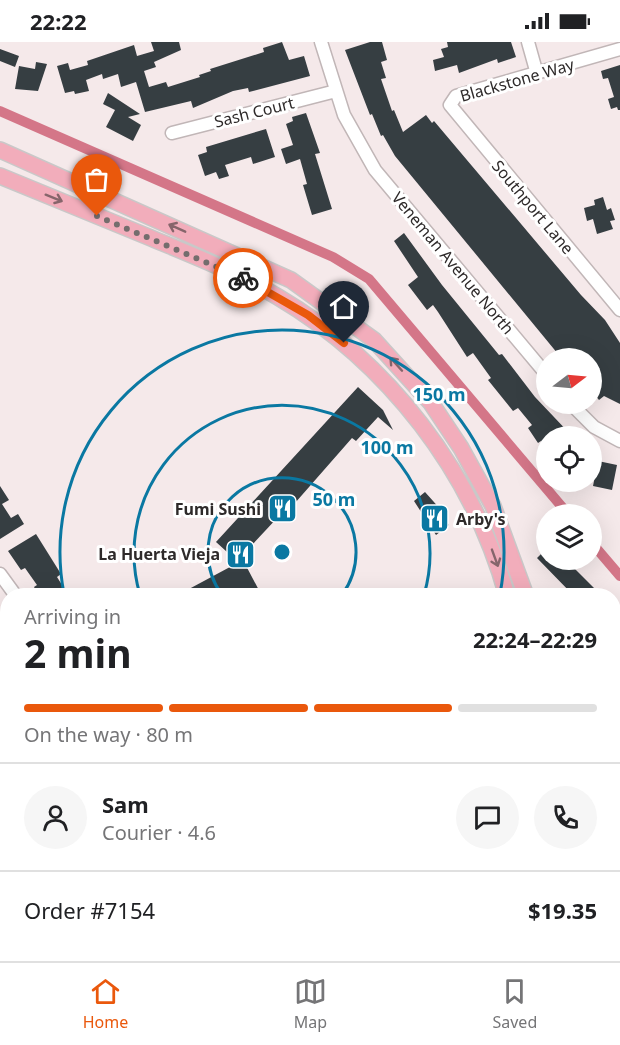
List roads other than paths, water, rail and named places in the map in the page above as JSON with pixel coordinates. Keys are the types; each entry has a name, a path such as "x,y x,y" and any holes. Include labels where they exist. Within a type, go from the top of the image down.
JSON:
{"main road":[{"path":"0,150 291,280 374,340 431,403 481,484 511,549 523,588"},
{"path":"0,176 232,272 308,315 363,360 415,417 448,463 467,495 492,551 504,588"},
{"path":"184,252 190,246 196,246 248,268 269,270"},
{"path":"415,417 424,414 470,476 481,484"}],"street":[{"name":"Veneman Avenue North","path":"321,42 336,91 362,151 390,189 536,362"},
{"path":"528,42 537,74"},
{"name":"Blackstone Way","path":"450,103 456,96 620,49"},
{"name":"Sash Court","path":"172,133 336,91"},
{"name":"Southport Lane","path":"450,103 451,109 620,310"},
{"path":"581,414 594,427 620,441"},
{"path":"0,574 10,588"}],"waterway":[{"path":"0,111 333,257 369,279 560,504"},
{"path":"602,555 620,576"}],"place":[{"name":"Fumi Sushi","path":"282,509"},
{"name":"Arby's","path":"435,519"},
{"name":"La Huerta Vieja","path":"241,554"}]}
